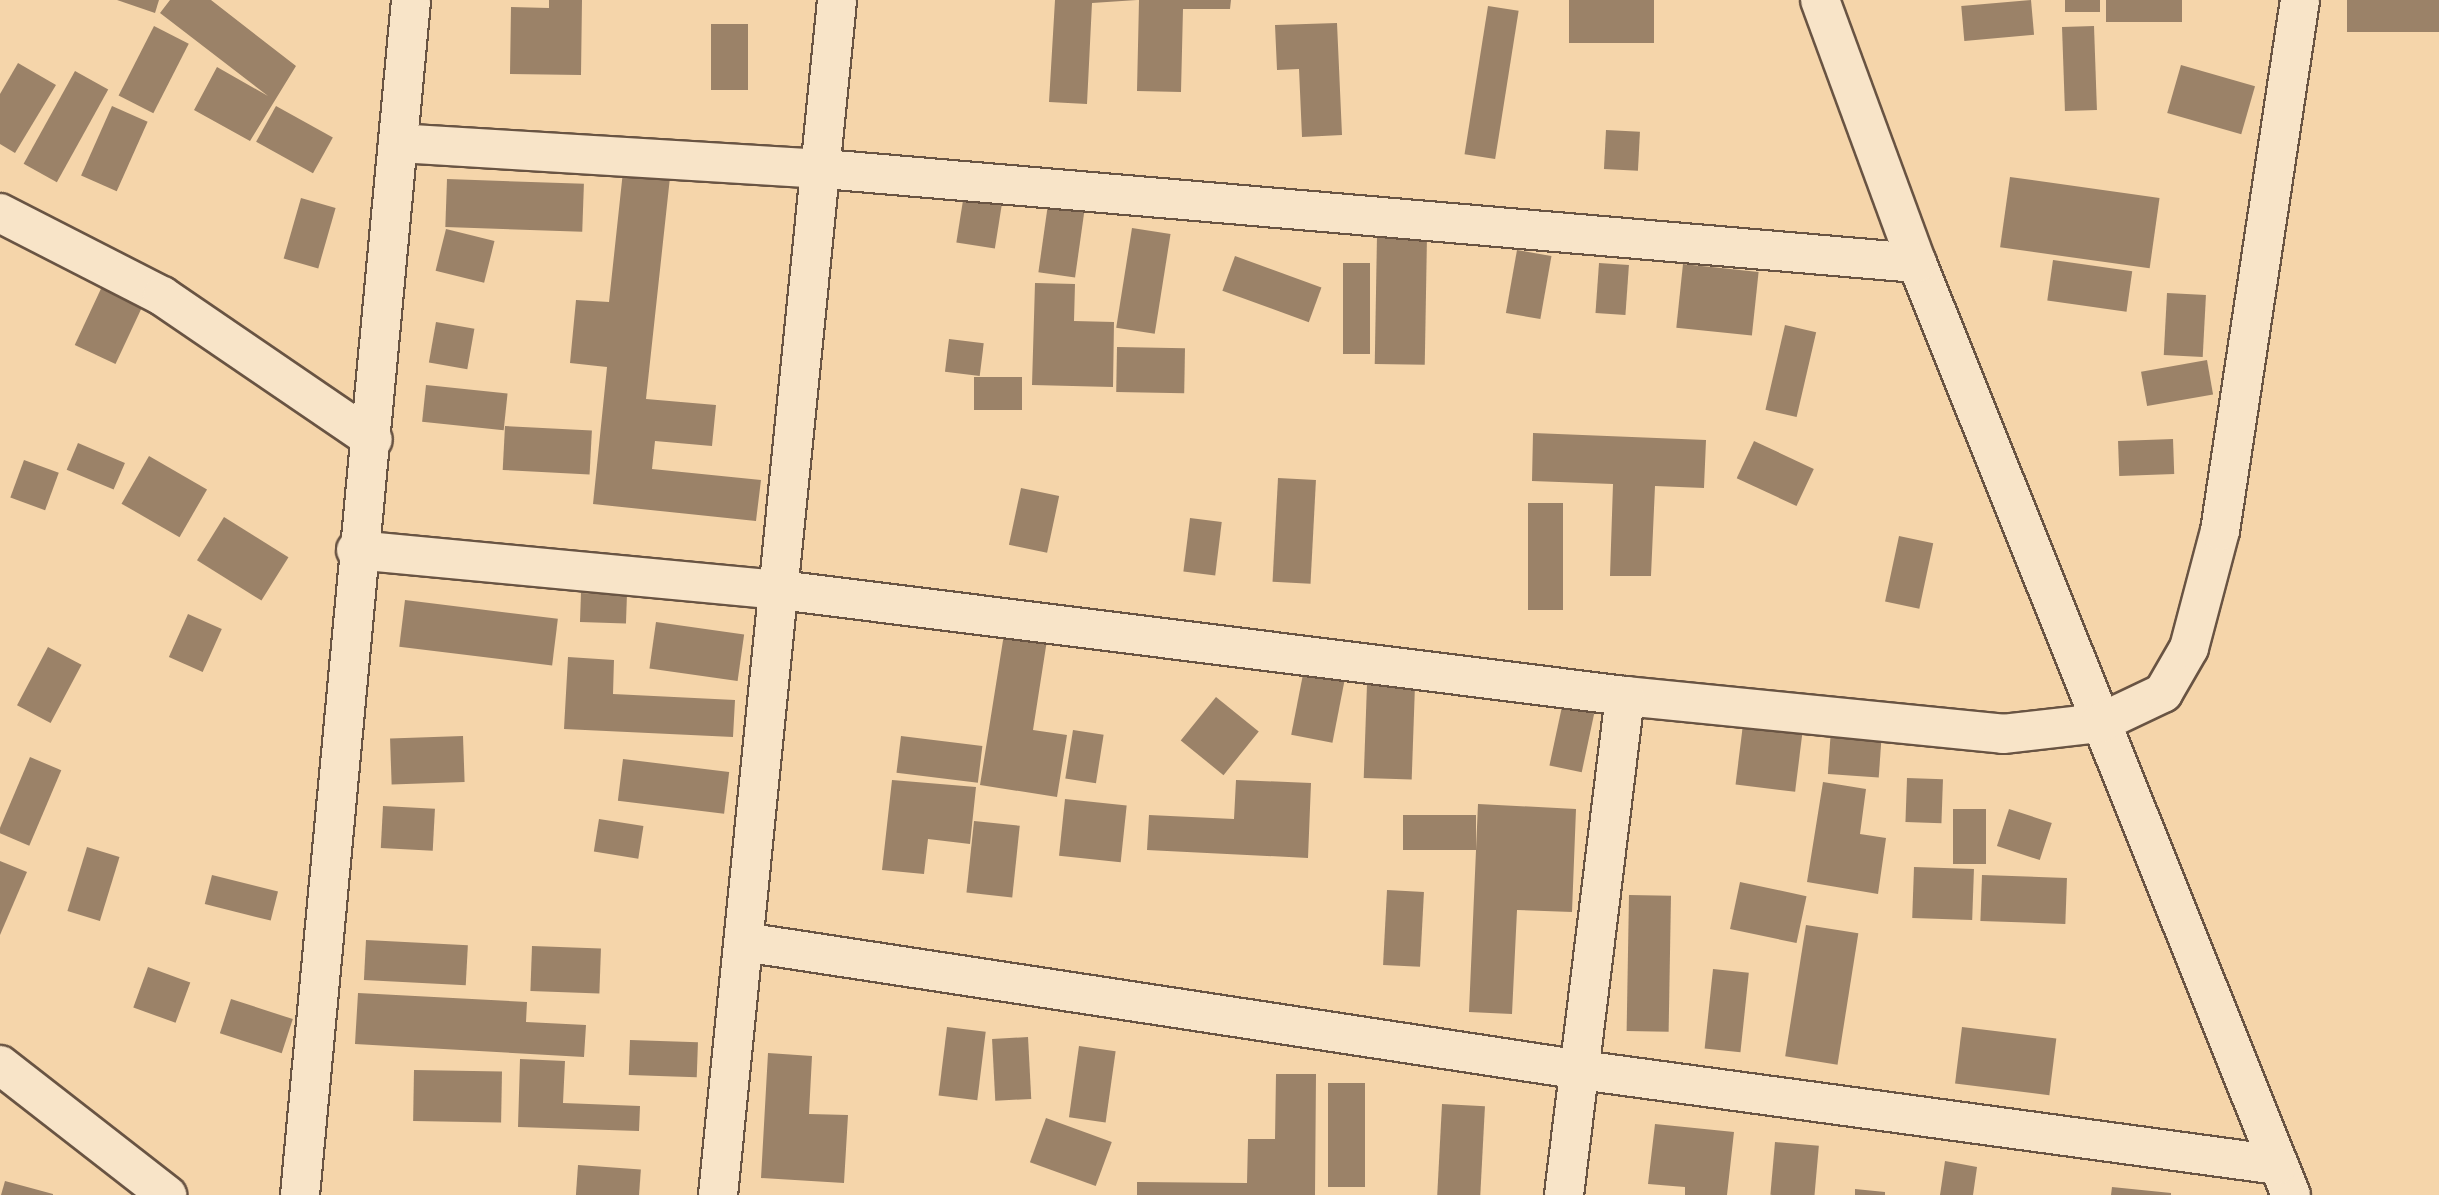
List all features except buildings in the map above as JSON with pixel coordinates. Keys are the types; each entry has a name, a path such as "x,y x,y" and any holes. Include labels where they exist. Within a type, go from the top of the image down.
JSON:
{"street":[{"path":"300,1195 356,550 373,440 411,0"},
{"path":"718,1195 824,169 837,0"},
{"path":"1821,0 1917,263 2285,1180"},
{"path":"356,550 780,590 1625,696 2003,734 2100,723 2163,694 2189,648 2220,531 2300,0"},
{"path":"398,143 824,169 1917,263"},
{"path":"0,213 162,296 373,440"},
{"path":"1564,1195 1625,696"},
{"path":"744,942 2285,1180"},
{"path":"0,1065 167,1195"}]}
